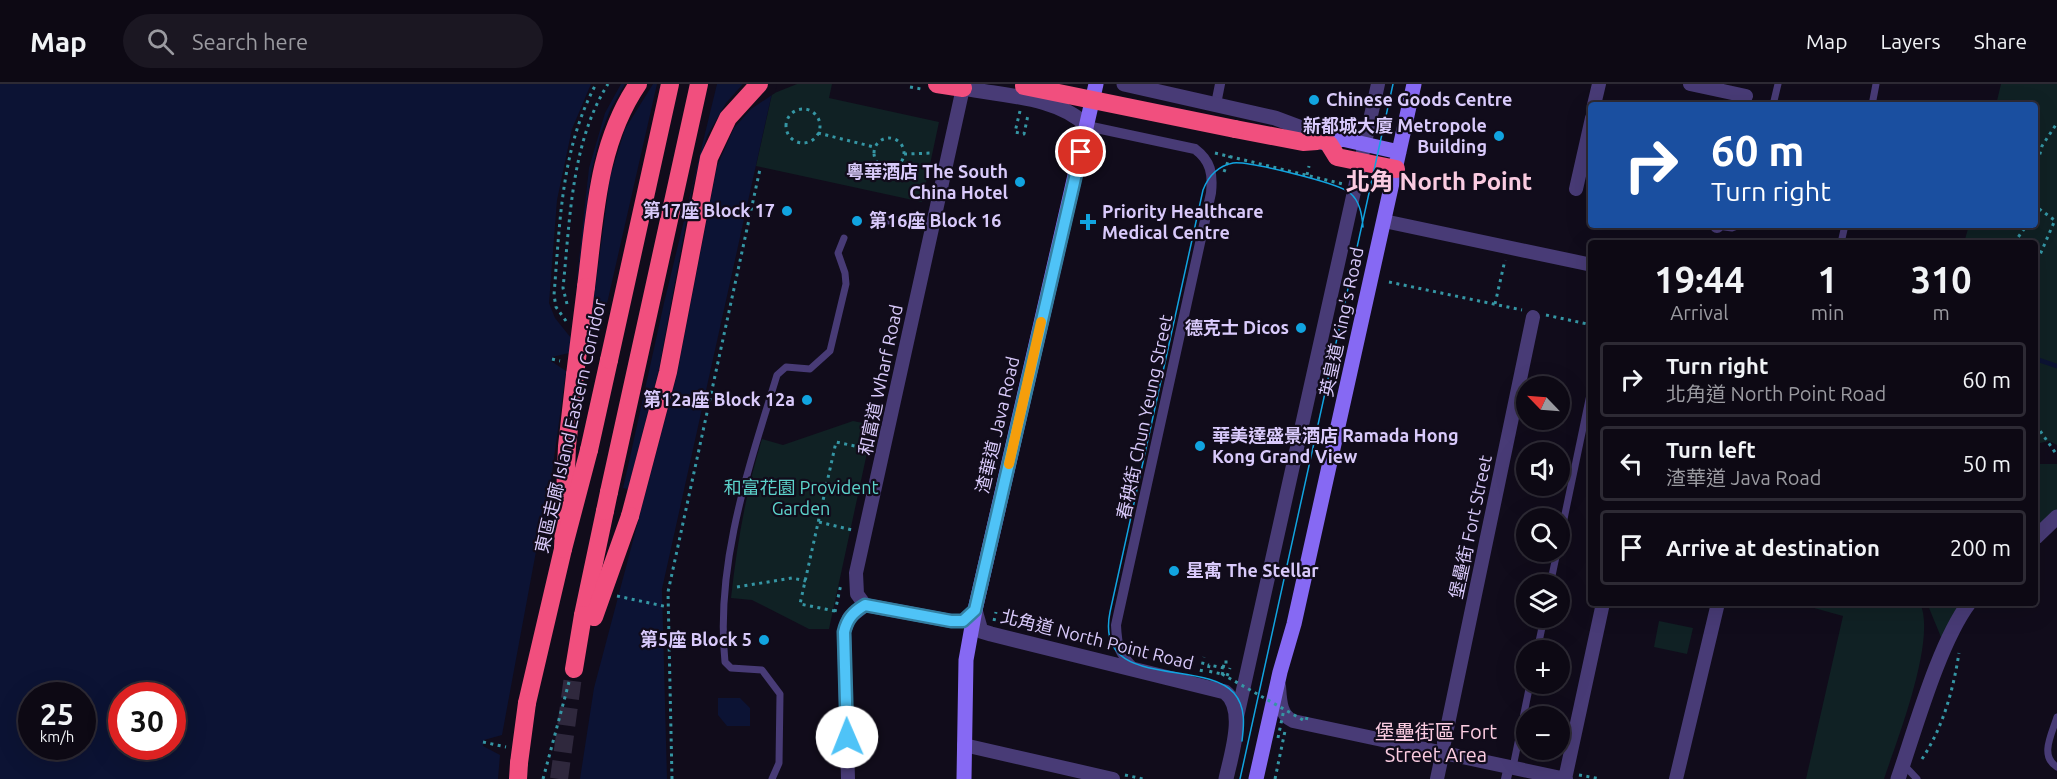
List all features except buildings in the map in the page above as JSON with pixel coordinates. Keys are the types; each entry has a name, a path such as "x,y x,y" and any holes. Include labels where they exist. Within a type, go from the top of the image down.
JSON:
{"highway":[{"path":"563,549 568,426 598,188 613,130 638,84"},
{"name":"東區走廊 Island Eastern Corridor","path":"518,779 528,703 563,549 589,450 670,84"},
{"path":"699,84 623,426 574,669 617,558 649,448 668,372 709,158 721,129 753,90 769,84"},
{"path":"937,84 963,88"},
{"path":"1016,84 1303,142 1323,142 1337,157 1361,162 1398,160"}],"main road":[{"name":"渣華道 Java Road","path":"964,779 966,660 975,610 1096,84"},
{"name":"英皇道 King's Road","path":"1256,779 1280,672 1294,624 1414,84"},
{"path":"1323,142 1342,139 1365,144 1398,160"}],"street":[{"path":"1124,84 1275,118 1306,130 1323,142"},
{"path":"1216,104 1220,84"},
{"name":"英皇道 King's Road","path":"1226,779 1286,488 1378,84"},
{"path":"1595,102 1599,84"},
{"path":"1690,84 1746,95"},
{"path":"963,88 1057,106 1079,118 1087,126 1195,149 1201,154"},
{"name":"和富道 Wharf Road","path":"865,605 857,594 856,573 963,88"},
{"path":"1576,189 1588,142"},
{"name":"春秧街 Chun Yeung Street","path":"1136,669 1121,655 1116,625 1211,193 1210,166 1201,154"},
{"path":"1384,221 1588,264"},
{"name":"堡壘街 Fort Street","path":"1437,779 1536,315"},
{"path":"2038,535 2057,517"},
{"path":"848,779 844,632 849,618 865,605"},
{"name":"北角道 North Point Road","path":"865,605 951,621 963,621 975,610 981,631 1225,692 1235,704 1235,731"},
{"path":"1280,672 1280,704 1289,720 1443,747 1509,771 1565,779 1602,606"},
{"path":"1703,661 1700,654 1710,606"},
{"path":"1676,779 1717,606"},
{"path":"1908,774 1938,667 1958,619 1967,606"},
{"name":"堡壘街 Fort Street","path":"1443,747 1449,721"},
{"path":"964,745 1113,779"}],"lane":[{"path":"1774,102 1778,84"},
{"path":"1873,102 1876,84"},
{"path":"889,221 903,219 933,226"},
{"path":"772,779 779,763 778,688 762,670 731,668 726,662 725,596 732,539 744,480 777,375 786,367 810,369 832,346 846,284 845,273 838,254 844,238"},
{"path":"1566,508 1588,404"},
{"path":"1509,771 1528,694"},
{"path":"2057,717 2046,753 2050,762 2057,767"}],"path":[{"path":"1022,103 1015,132 1023,134 1028,115"},
{"path":"799,110 810,111 818,118 818,133 811,141 799,142 790,137 787,120 799,110"},
{"path":"2038,161 2042,146 2057,123"},
{"path":"818,133 874,147"},
{"path":"892,138 901,144 904,154 900,163 888,169 876,161 874,147 882,140 892,138"},
{"path":"1201,154 1210,152 1243,158 1348,186"},
{"path":"904,154 935,153"},
{"path":"1307,175 1309,166"},
{"path":"672,779 669,586 760,170"},
{"path":"2038,211 2056,221 2038,256"},
{"path":"1494,304 1507,247"},
{"path":"1389,282 1588,324"},
{"path":"2038,428 2057,454"},
{"path":"835,611 800,604 836,442 871,449"},
{"path":"819,522 853,530"},
{"path":"741,587 792,579 806,581"},
{"path":"618,596 668,607"},
{"path":"1908,774 1934,740 1953,690 1961,645"},
{"path":"1201,672 1204,657"},
{"path":"1224,667 1226,667 1227,660"},
{"path":"1207,673 1209,664 1224,667"},
{"path":"1224,667 1209,665 1208,671 1227,676 1303,720 1306,721 1307,717"},
{"path":"1227,676 1230,668"},
{"path":"1278,738 1284,709"},
{"path":"1275,779 1283,739"}],"green space":[{"path":"797,84 832,84 829,98 939,122 922,202 756,166 772,94"},
{"path":"2001,84 2057,84 2057,445 2049,441 2038,444 2038,240 1965,240 1968,228 2038,228 2038,102 1997,102"},
{"name":"和富花園 Provident Garden","path":"853,421 873,425 829,629 809,629 752,600 731,598 743,518 762,439 783,445"},
{"path":"2038,464 2057,464 2057,513 2038,528"},
{"path":"1807,606 1921,606 1924,619 1920,664 1906,716 1884,779 1806,779 1843,616"},
{"path":"1928,606 1965,606 1943,642"},
{"path":"1659,621 1693,628 1687,654 1654,647"}],"water":[{"path":"0,84 774,84 662,589 667,779 0,779"},
{"path":"718,698 740,698 750,708 750,726 727,726 718,715"}],"pier":[{"path":"591,84 621,84 605,113 589,168 575,296 591,174 600,136 610,110 625,84 653,84 625,129 610,177 591,319 601,330 657,84 717,84 664,303 623,488 628,489 659,369 693,185 707,136 726,103 743,84 777,84 775,93 751,109 734,128 717,166 677,374 594,688 580,779 498,779 500,755 483,746 484,740 502,735 537,546 542,546 566,371 551,361 552,357 569,353 571,338 555,318 549,303 557,200 572,129"}],"waterway":[{"path":"2038,360 2057,366"}],"tunnel":[{"path":"559,779 574,669"}],"tram line":[{"path":"1240,779 1393,84"},
{"path":"1242,741 1244,722 1241,704 1234,693 1219,683 1134,663 1118,653 1109,637 1110,612 1203,190 1214,173 1228,164 1242,163 1274,169 1329,184 1350,193 1358,204 1363,227"}],"slow traffic":[{"path":"1009,464 1041,322"}],"place":[{"name":"Chinese Goods Centre","path":"1314,100"},
{"name":"新都城大廈 Metropole Building","path":"1499,136"},
{"name":"粵華酒店 The South China Hotel","path":"1020,182"},
{"name":"第17座 Block 17","path":"787,211"},
{"name":"第16座 Block 16","path":"857,221"},
{"name":"Priority Healthcare Medical Centre","path":"1088,222"},
{"name":"德克士 Dicos","path":"1301,328"},
{"name":"第12a座 Block 12a","path":"807,400"},
{"name":"華美達盛景酒店 Ramada Hong Kong Grand View","path":"1200,446"},
{"name":"星寓 The Stellar","path":"1174,571"},
{"name":"第5座 Block 5","path":"764,640"}],"district":[{"name":"北角 North Point","path":"1439,182"},
{"name":"堡壘街區 Fort Street Area","path":"1436,744"}],"route":[{"path":"847,737 844,632 849,618 856,611 865,605 951,621 963,621 975,610 1081,152"}]}
